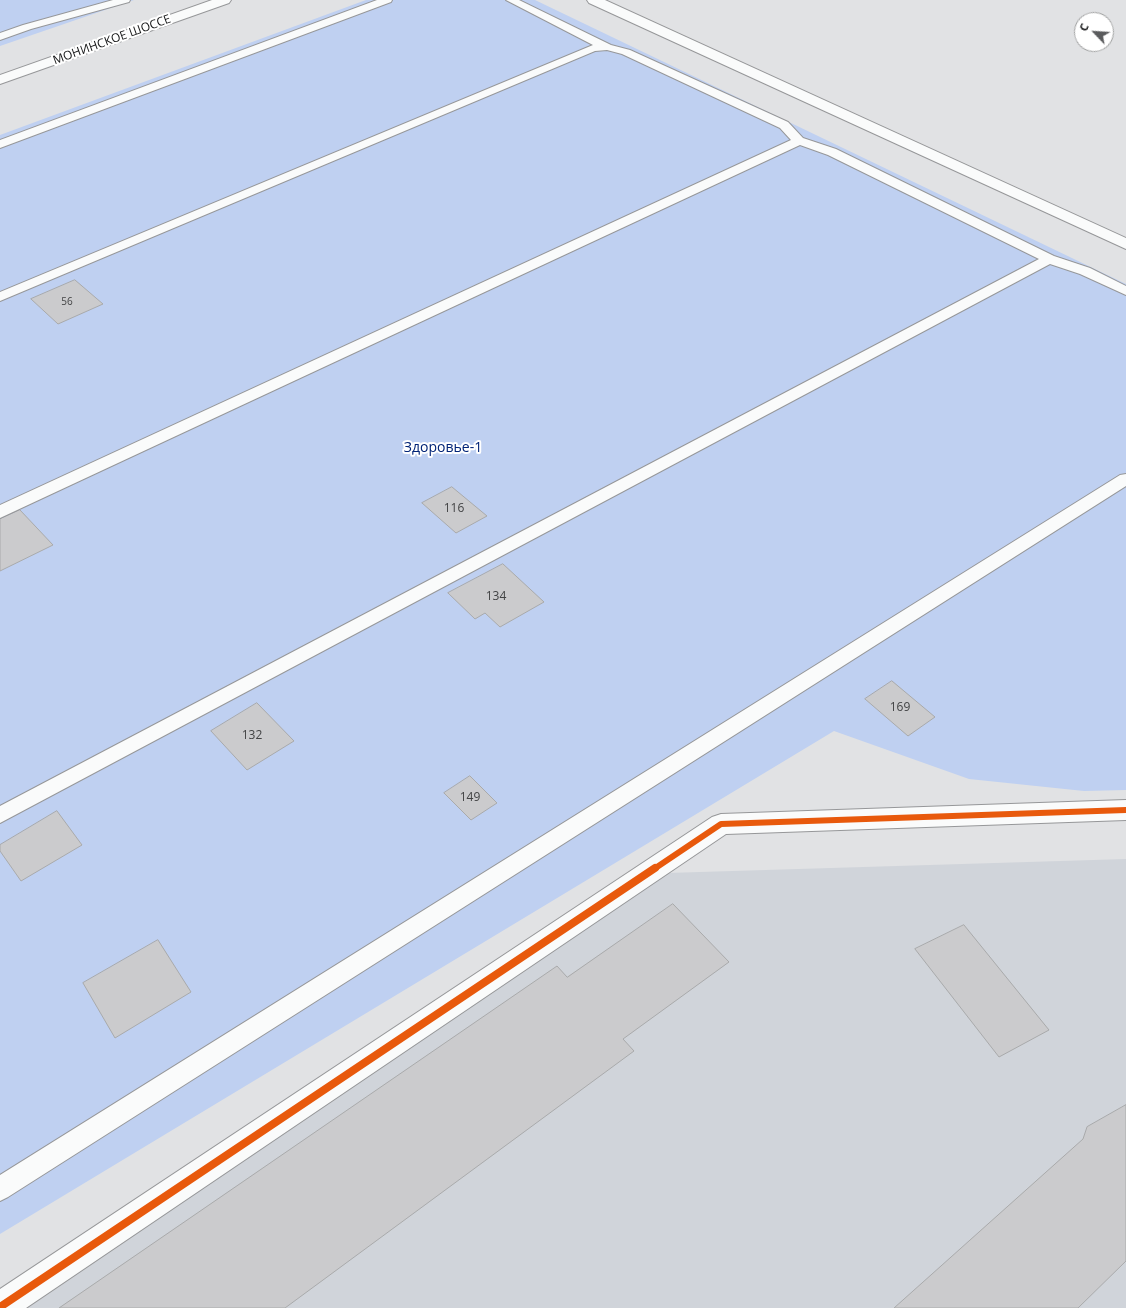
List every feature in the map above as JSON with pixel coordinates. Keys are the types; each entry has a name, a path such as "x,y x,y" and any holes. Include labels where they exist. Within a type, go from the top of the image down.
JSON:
{"main road":[{"name":"МОНИНСКОЕ ШОССЕ","path":"0,80 224,0"},
{"path":"594,0 1126,244"},
{"path":"0,1307 721,824 1126,810"}],"lane":[{"path":"0,37 27,27 125,0"},
{"path":"0,144 387,0"},
{"path":"511,0 607,47 626,52 784,125 799,141 832,152 1049,259 1085,271 1126,291"},
{"path":"0,297 593,48 607,47"},
{"path":"0,512 799,141"},
{"path":"0,815 1049,259"},
{"path":"0,1189 1126,479"}],"shaded area":[{"path":"1126,859 1126,1308 26,1308 667,873"}],"green space":[{"path":"0,0 134,0 0,46"},
{"name":"Здоровье-1","path":"366,0 535,0 1126,284 1126,790 1084,791 969,779 834,731 0,1234 0,135"}],"building":[{"path":"75,280 103,304 58,324 31,299"},
{"path":"452,487 487,516 456,533 422,503"},
{"path":"20,510 53,545 0,571 0,519"},
{"path":"503,564 544,602 500,627 485,613 475,619 448,593"},
{"path":"892,681 935,717 908,736 865,699"},
{"path":"257,703 294,741 247,770 211,731"},
{"path":"470,776 497,803 471,820 444,793"},
{"path":"57,811 82,845 21,881 0,851 0,845"},
{"path":"673,904 729,962 623,1039 634,1051 285,1308 59,1308 557,966 567,977"},
{"path":"964,925 1049,1030 999,1057 915,949"},
{"path":"158,940 191,992 115,1038 83,983"},
{"path":"1126,1105 1126,1261 1078,1308 894,1308 1083,1139 1087,1127"}],"cycle path":[{"path":"0,1307 721,824 1126,810"}]}
